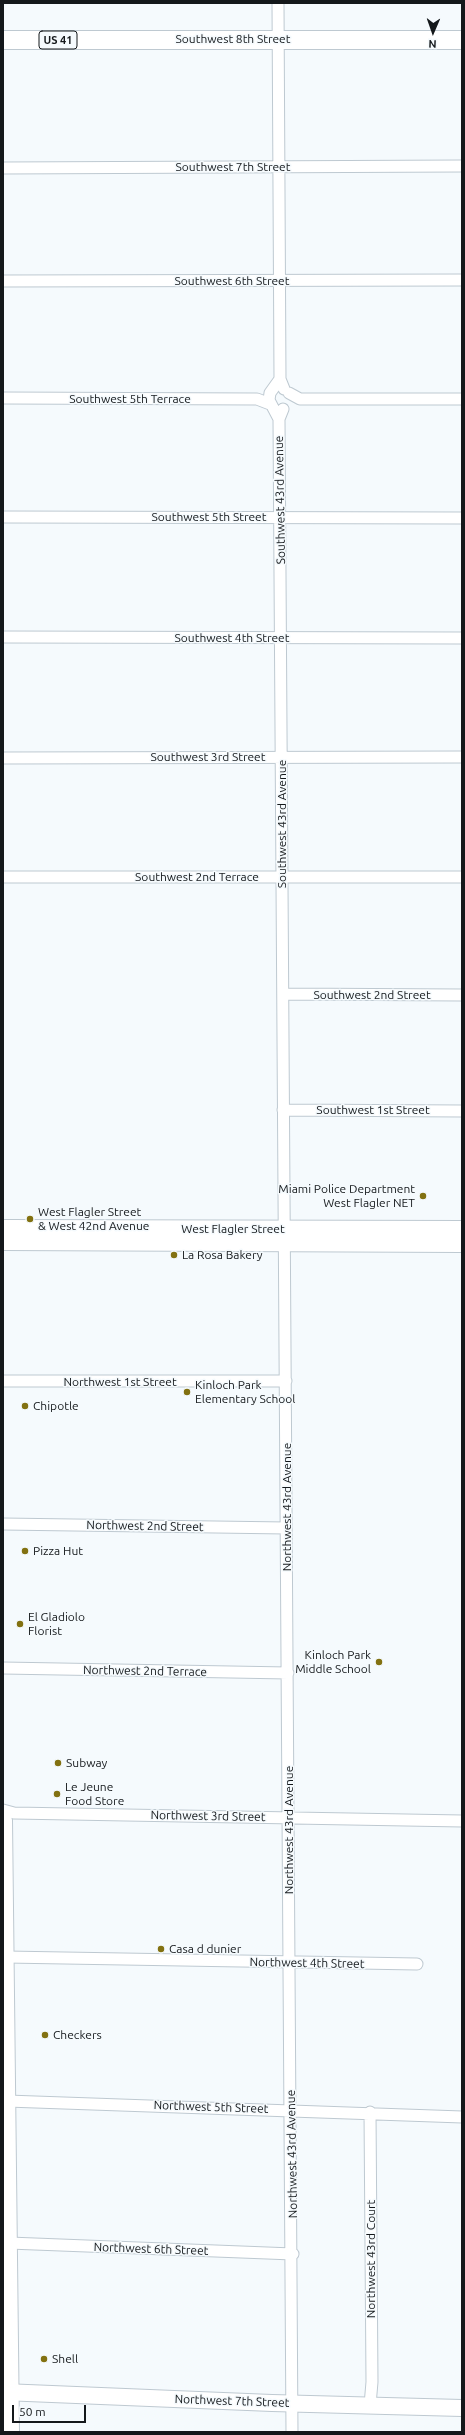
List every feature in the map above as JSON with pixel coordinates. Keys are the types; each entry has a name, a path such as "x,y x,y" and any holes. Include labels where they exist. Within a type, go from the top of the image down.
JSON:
{"main road":[{"name":"Southwest 8th Street","path":"3,40 462,40"},
{"name":"West Flagler Street","path":"3,1228 285,1236 462,1244"},
{"name":"West Flagler Street","path":"3,1242 285,1236 462,1229"},
{"path":"3,1820 6,1957 6,2187 9,2243 7,2392 10,2432"},
{"name":"Northwest 7th Street","path":"7,2392 292,2404 462,2408"}],"street":[{"name":"Southwest 43rd Avenue","path":"278,3 279,399 283,877 282,994 285,1236"},
{"name":"Southwest 7th Street","path":"3,168 462,166"},
{"name":"Southwest 6th Street","path":"3,281 462,280"},
{"name":"Southwest 5th Terrace","path":"3,398 279,399"},
{"path":"279,399 462,399"},
{"name":"Southwest 5th Street","path":"3,517 462,518"},
{"name":"Southwest 4th Street","path":"3,637 462,638"},
{"name":"Southwest 3rd Street","path":"3,758 462,757"},
{"name":"Southwest 2nd Terrace","path":"3,877 462,877"},
{"name":"Southwest 2nd Street","path":"282,994 462,995"},
{"name":"Southwest 1st Street","path":"283,1110 462,1111"},
{"name":"Northwest 43rd Avenue","path":"285,1236 292,2432"},
{"name":"Northwest 1st Street","path":"3,1381 286,1381"},
{"name":"Northwest 2nd Street","path":"3,1524 286,1528"},
{"name":"Northwest 2nd Terrace","path":"3,1668 288,1673"},
{"name":"Northwest 3rd Street","path":"3,1810 14,1812 462,1821"},
{"name":"Northwest 4th Street","path":"6,1957 417,1964"},
{"name":"Northwest 5th Street","path":"5,2100 291,2109 462,2117"},
{"name":"Northwest 43rd Court","path":"370,2112 372,2382 370,2405"},
{"name":"Northwest 6th Street","path":"9,2243 292,2254"}],"place":[{"name":"Miami Police Department West Flagler NET","path":"423,1196"},
{"name":"West Flagler Street & West 42nd Avenue","path":"30,1219"},
{"name":"La Rosa Bakery","path":"174,1255"},
{"name":"Kinloch Park Elementary School","path":"187,1392"},
{"name":"Chipotle","path":"25,1406"},
{"name":"Pizza Hut","path":"25,1551"},
{"name":"El Gladiolo Florist","path":"20,1624"},
{"name":"Kinloch Park Middle School","path":"379,1662"},
{"name":"Subway","path":"58,1763"},
{"name":"Le Jeune Food Store","path":"57,1794"},
{"name":"Casa d dunier","path":"161,1949"},
{"name":"Checkers","path":"45,2035"},
{"name":"Shell","path":"44,2359"}]}
